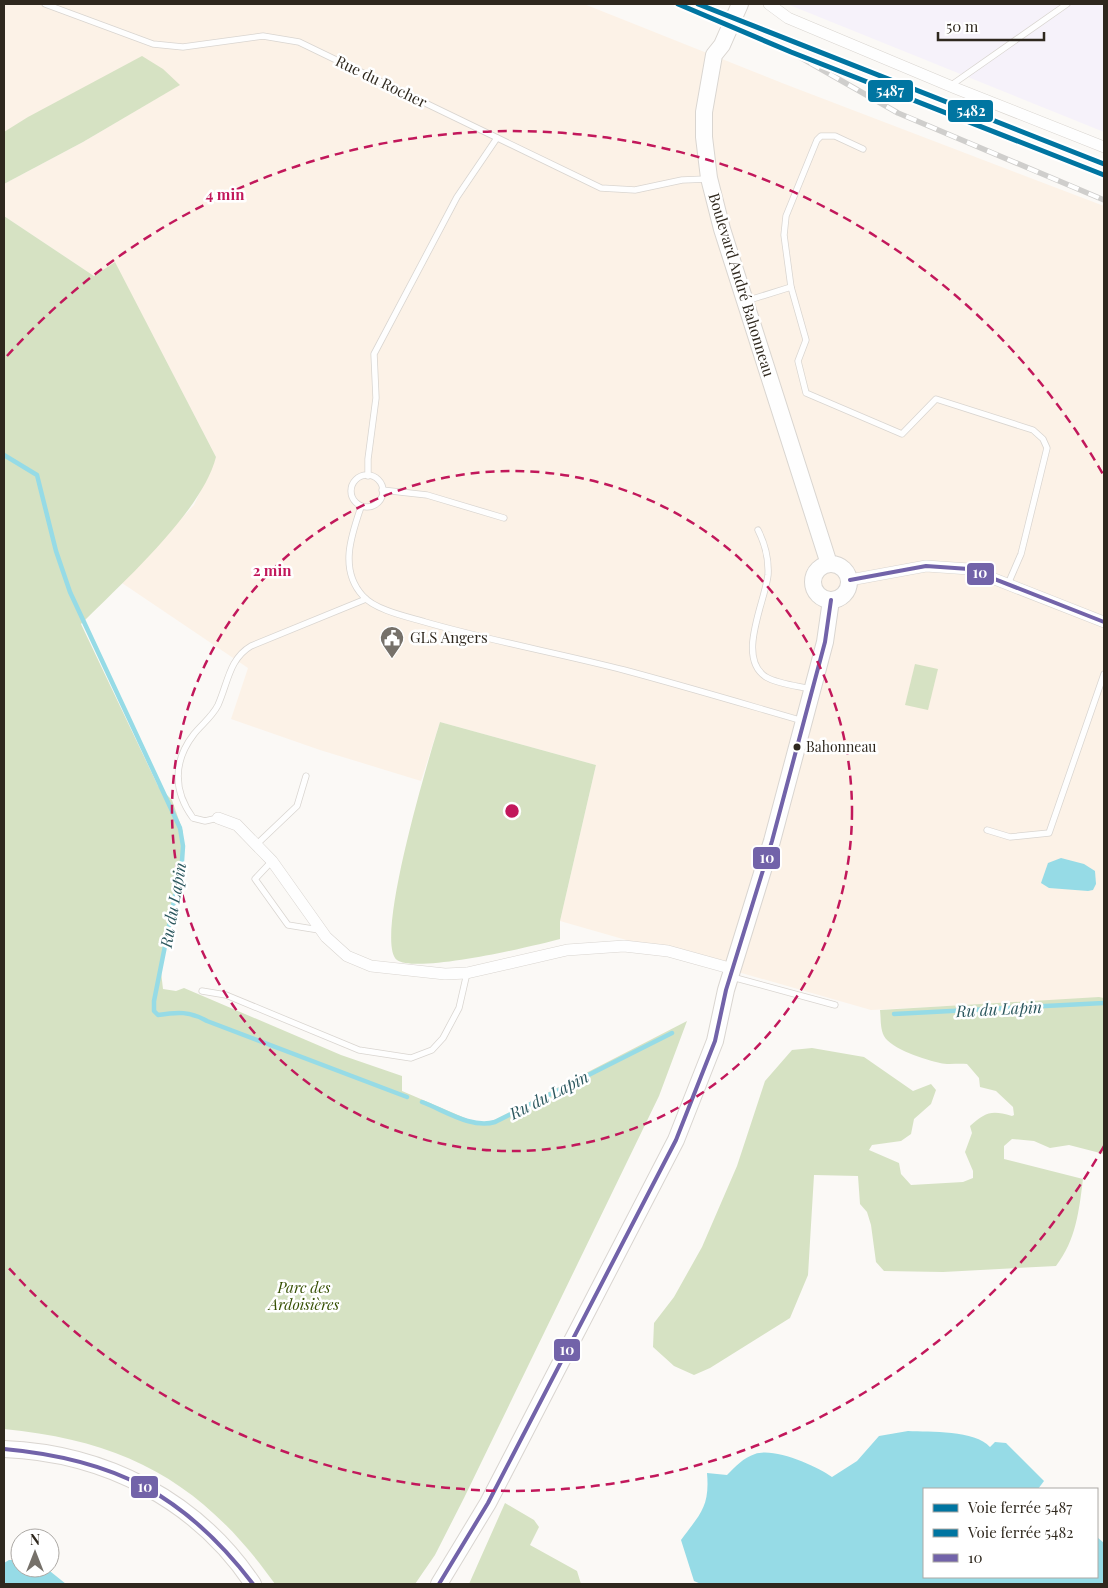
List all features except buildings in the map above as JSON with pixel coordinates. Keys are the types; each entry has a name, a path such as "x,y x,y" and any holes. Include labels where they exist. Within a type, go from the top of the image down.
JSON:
{"street":[{"path":"714,55 714,42 728,4"},
{"name":"Boulevard André Bahonneau","path":"740,4 722,46 714,55 704,112 704,137 709,178 744,302 829,564"},
{"path":"769,4 788,18 950,86 1104,147"},
{"path":"829,564 842,568 850,580 846,593 841,598 831,600 821,597 813,585 817,572 829,564"},
{"path":"850,580 917,567 948,566 969,569 1104,622"},
{"path":"452,1584 488,1503 676,1140 714,1041 732,973 753,906 805,722 827,633 831,600"},
{"path":"218,818 237,825 272,861 321,930 347,956 371,966 445,974 467,973 567,950 610,946 668,951 732,973"},
{"path":"4,1449 34,1451 84,1462 146,1486 189,1514 220,1541 235,1557 253,1584"},
{"path":"439,1584 488,1503"}],"lane":[{"name":"Rue du Rocher","path":"45,4 152,44 192,46 263,36 299,42 590,183 608,189 635,190 682,180 709,178"},
{"path":"950,86 1067,4"},
{"path":"862,149 835,136 821,136 817,140 786,216 784,235 791,287 806,340 798,361 806,393 902,434 936,399 1033,430 1043,439 1047,448 1021,554 1008,584"},
{"path":"368,476 368,459 376,398 374,354 457,197 497,138"},
{"path":"744,302 791,287"},
{"path":"368,476 379,480 382,490 376,505 367,508 361,507 354,500 351,488 358,478 368,476"},
{"path":"382,490 427,495 504,518"},
{"path":"361,507 352,531 348,554 352,580 366,599 392,612 458,631 624,670 805,722"},
{"path":"758,530 765,547 768,566 766,587 752,645 754,661 768,678 813,690"},
{"path":"218,818 205,821 193,818 180,793 178,766 188,744 215,711 235,659 251,646 366,599"},
{"path":"987,830 1010,837 1048,833 1104,674"},
{"path":"256,845 296,806 306,776"},
{"path":"272,861 256,879 282,918 288,925 321,930"},
{"path":"202,992 226,995 359,1050 411,1058 432,1050 443,1038 459,1008 467,973"},
{"path":"732,973 835,1005"}],"shaded area":[{"path":"4,4 584,4 782,83 1104,206 1104,998 871,1010 560,921 596,765 440,722 421,781 320,750 231,719 248,668 122,583 194,505 216,457 115,263 94,276 4,216 4,184 83,142 179,85 4,132"},
{"path":"787,4 1104,4 1104,132"}],"green space":[{"path":"142,56 163,69 180,85 83,142 4,184 4,132 28,117"},
{"name":"Parc des Ardoisières","path":"4,216 94,276 115,262 216,457 208,478 195,501 178,523 138,568 81,624 158,786 172,800 183,832 182,854 161,972 163,989 176,991 184,988 341,1055 402,1076 402,1091 479,1124 490,1122 687,1021 659,1096 464,1498 435,1555 415,1584 275,1584 248,1549 220,1519 190,1494 159,1473 125,1457 88,1444 48,1435 4,1429"},
{"path":"915,664 938,669 928,710 905,705"},
{"path":"440,722 596,765 560,921 560,939 451,961 427,964 397,960 392,946 392,920 397,885 416,807"},
{"path":"1104,998 1104,1154 1069,1145 1050,1148 1034,1141 1012,1139 1004,1146 1004,1159 1083,1179 1076,1225 1068,1246 1056,1266 943,1272 884,1271 876,1262 871,1225 867,1212 860,1204 858,1176 814,1175 808,1275 790,1318 710,1368 694,1375 674,1366 653,1347 654,1323 674,1297 702,1247 737,1166 765,1081 792,1050 812,1048 864,1057 913,1091 931,1084 936,1090 931,1104 914,1119 911,1134 901,1141 872,1145 869,1150 899,1163 901,1174 911,1185 963,1182 973,1178 973,1171 965,1152 972,1133 970,1126 989,1114 999,1113 1012,1116 1014,1115 1013,1107 996,1091 980,1087 979,1078 967,1064 934,1062 909,1053 888,1041 881,1027 880,1010"},
{"path":"505,1503 534,1520 539,1527 530,1545 577,1571 581,1584 469,1584"}],"water":[{"path":"1061,858 1084,864 1095,871 1096,884 1093,890 1049,888 1041,883 1048,863"},
{"path":"908,1431 940,1432 974,1437 990,1447 995,1442 1006,1443 1044,1481 1039,1488 923,1488 923,1578 1098,1578 1098,1538 1104,1543 1104,1584 701,1584 694,1581 681,1540 702,1510 707,1494 707,1473 727,1475 740,1463 755,1454 773,1453 795,1459 832,1477 857,1461 879,1436"},
{"path":"10,1560 10,1578 58,1578 66,1584 4,1584 4,1563"}],"waterway":[{"name":"Ru du Lapin","path":"4,455 37,475 56,551 70,592 180,828 183,846 182,861 154,1001 154,1011 158,1015 177,1013 195,1015 407,1097"},
{"name":"Ru du Lapin","path":"894,1014 1104,1003"},
{"name":"Ru du Lapin","path":"422,1102 467,1121 477,1123 495,1122 672,1033"}],"railway":[{"path":"791,52 898,113 1104,200"}],"rail line":[{"name":"5487","path":"678,4 791,52 1104,175"},
{"name":"5482","path":"698,4 1104,164"}],"transit line":[{"name":"10","path":"850,580 926,566 969,569 1104,622"},
{"name":"10","path":"439,1584 488,1503 676,1140 715,1041 726,990 772,841 825,642 831,600"},
{"name":"10","path":"4,1449 44,1454 80,1462 114,1473 145,1487 174,1505 201,1527 227,1553 253,1584"}],"place":[{"name":"GLS Angers","path":"392,659"},
{"name":"Bahonneau","path":"797,747"}]}
